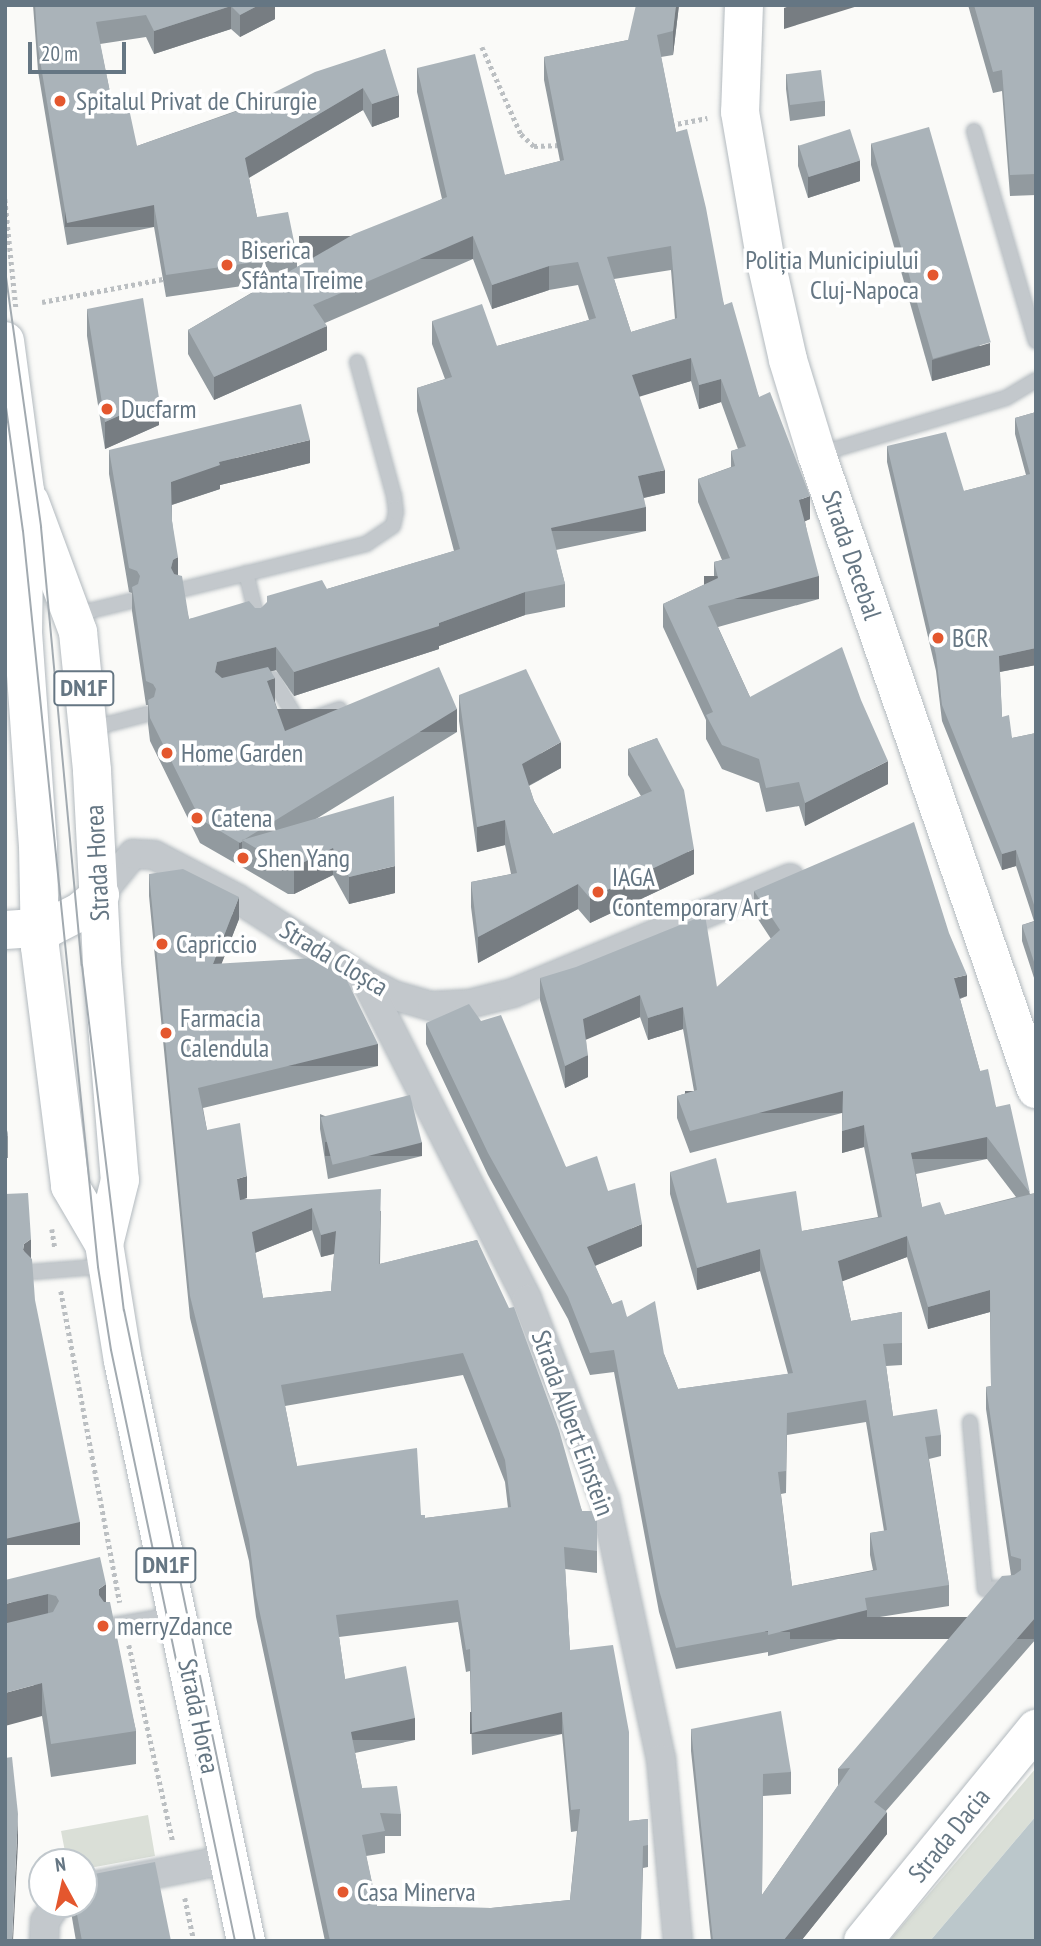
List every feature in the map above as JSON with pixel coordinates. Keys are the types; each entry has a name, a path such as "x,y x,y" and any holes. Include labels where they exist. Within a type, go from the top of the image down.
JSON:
{"main road":[{"name":"Strada Decebal","path":"744,5 740,112 746,158 788,360 930,814 1036,1089"},
{"name":"Strada Horea","path":"5,341 25,491 23,632 38,845 22,929 70,1186 106,1255 123,1361 246,1941"},
{"name":"Strada Horea","path":"25,491 78,632 88,730 120,1180 106,1255"},
{"path":"22,929 66,920 100,895"},
{"name":"Strada Dacia","path":"863,1941 1036,1729"}],"street":[{"name":"Strada Cloșca","path":"100,895 133,854 154,855 237,899 366,981 396,996 432,1006 469,1004 513,993 819,866"},
{"name":"Strada Albert Einstein","path":"366,981 527,1299 605,1500 660,1759 678,1941"},
{"path":"98,1885 230,1859"},
{"path":"44,1941 47,1918"}],"lane":[{"path":"974,131 1036,341"},
{"path":"180,590 366,544 393,526 396,512 394,496 357,362"},
{"path":"817,455 1006,398 1036,380"},
{"path":"246,573 258,622"},
{"path":"72,616 131,601"},
{"path":"269,664 273,679 299,723 350,705"},
{"path":"248,686 273,679"},
{"path":"88,730 147,714"},
{"path":"32,1272 58,1270 106,1255"},
{"path":"970,1422 985,1589 1013,1587"},
{"path":"108,1626 177,1614"}],"path":[{"path":"482,47 521,134 534,146 569,144"},
{"path":"661,127 740,112"},
{"path":"42,302 163,279"},
{"path":"50,1216 124,1623 194,1941"}],"shaded area":[{"path":"1036,1768 1036,1816 998,1861 930,1941 889,1941"},
{"path":"148,1815 155,1856 98,1866 98,1848 64,1848 61,1831"},
{"path":"1036,1816 1036,1941 930,1941 998,1861"}],"building":[{"path":"35,5 259,5 240,15 231,6 154,31 146,15 96,22 113,107 128,104 137,146 263,102 261,99 315,72 385,49 399,95 372,104 363,88 245,158 257,217 288,212 297,256 166,275 154,205 67,223 38,48"},
{"path":"636,5 676,5 673,31 657,35 676,132 687,129 706,208 724,305 732,302 759,397 770,392 810,496 799,500 819,576 708,606 750,697 842,647 861,700 888,761 805,803 799,782 766,788 759,759 722,745 706,715 713,712 663,604 718,578 714,562 730,558 698,479 735,466 731,451 746,446 721,379 699,385 691,358 632,375 665,470 638,476 646,507 551,528 565,584 525,592 439,623 439,626 294,672 276,647 217,662 215,672 222,678 268,667 275,678 267,681 285,731 439,667 457,709 240,843 200,819 150,718 148,700 154,697 156,689 146,681 132,587 138,584 140,576 137,571 129,568 109,450 301,404 310,440 219,462 220,465 171,482 172,521 178,557 173,560 171,568 174,574 182,576 189,619 249,601 255,608 261,608 267,602 267,596 322,580 327,589 460,549 417,388 452,377 432,321 482,304 497,346 596,318 578,262 549,266 492,285 473,236 313,305 327,326 214,377 188,330 354,234 447,197 417,68 475,54 505,175 564,160 544,57 628,40","holes":["671,246 677,318 631,332 607,257"]},
{"path":"974,5 1036,5 1036,174 1010,175 1002,70 993,72"},
{"path":"821,70 825,101 790,105 786,74"},
{"name":"Poliția Municipiului Cluj-Napoca","path":"929,127 991,342 933,359 871,144"},
{"path":"850,129 860,160 809,177 799,146"},
{"path":"143,298 159,398 105,422 87,309"},
{"path":"1036,412 1036,648 999,656 1002,717 1009,715 1012,738 1036,733 1036,911 1016,850 1002,854 942,705 936,655 887,446 946,432 964,491 1030,474 1015,418"},
{"path":"526,669 561,742 522,764 534,801 553,834 652,791 628,749 657,738 684,790 694,849 590,898 578,884 478,937 471,882 517,873 505,820 477,827 459,695"},
{"path":"394,796 395,866 349,877 333,848 294,867 288,867 242,840"},
{"path":"914,822 949,933 967,975 954,978 980,1071 988,1069 996,1107 1010,1104 1030,1193 987,1137 911,1153 922,1207 940,1202 945,1215 1036,1193 1036,1617 874,1802 887,1812 783,1941 713,1941 691,1729 781,1711 791,1772 763,1774 762,1895 850,1768 838,1769 1002,1576 1014,1575 1021,1570 1021,1559 1011,1556 986,1387 991,1386 990,1290 928,1307 907,1236 838,1261 851,1321 902,1312 902,1343 883,1344 893,1416 937,1409 941,1435 925,1437 949,1585 865,1598 867,1610 768,1635 768,1631 676,1648 659,1590 614,1350 590,1353 568,1297 488,1153 426,1023 469,1004 481,1021 501,1015 566,1167 597,1156 608,1191 635,1183 642,1224 587,1247 612,1304 622,1300 627,1317 655,1301 664,1354 678,1389 793,1373 760,1249 697,1268 670,1172 716,1158 727,1203 796,1191 802,1231 882,1217 864,1125 842,1131 843,1091 690,1131 677,1096 697,1090 683,1007 648,1018 640,995 583,1019 588,1055 565,1066 540,978 576,967 705,915 717,987 780,930 754,891","holes":["866,1400 887,1530 870,1533 877,1570 792,1586 778,1472 786,1471 787,1413"]},
{"path":"183,869 239,897 213,964 332,957 337,960 378,1044 198,1088 207,1130 240,1123 247,1176 237,1179 240,1200 381,1189 379,1264 477,1240 509,1308 514,1307 559,1430 582,1511 595,1511 597,1519 597,1551 564,1547 570,1650 613,1645 629,1732 629,1821 648,1819 648,1845 643,1846 641,1941 330,1941 256,1595 249,1539 190,1296 149,874","holes":["312,1208 321,1235 336,1231 331,1291 263,1298 252,1232","463,1353 505,1460 511,1507 425,1518 425,1515 421,1515 417,1448 297,1466 281,1385","458,1600 466,1650 470,1649 472,1733 562,1712 571,1810 580,1809 570,1900 491,1908 377,1906 362,1835 385,1831 380,1813 401,1814 397,1786 362,1788 351,1732 415,1718 406,1666 345,1679 336,1615"]},
{"path":"1036,921 1036,968 1022,925"},
{"path":"410,1095 422,1143 333,1165 321,1117"},
{"path":"28,1193 31,1239 24,1244 23,1250 32,1259 35,1300 80,1522 5,1539 5,1194"},
{"path":"100,1557 106,1584 99,1589 99,1595 104,1602 110,1602 136,1731 51,1744 42,1683 5,1693 5,1623 53,1612 59,1601 56,1596 48,1594 5,1604 5,1580"},
{"path":"12,1757 18,1814 12,1941 5,1941 5,1758"},
{"path":"155,1862 171,1941 82,1941 78,1918 98,1918 98,1873"}],"tram line":[{"path":"5,270 41,527 82,965 124,1310 255,1941"},
{"path":"5,400 23,531 98,1267 111,1350 235,1941"}],"place":[{"name":"Spitalul Privat de Chirurgie","path":"60,101"},
{"name":"Biserica Sfânta Treime","path":"227,265"},
{"name":"Poliția Municipiului Cluj-Napoca","path":"933,275"},
{"name":"Ducfarm","path":"107,409"},
{"name":"BCR","path":"938,638"},
{"name":"Home Garden","path":"167,753"},
{"name":"Catena","path":"197,818"},
{"name":"Shen Yang","path":"243,858"},
{"name":"IAGA Contemporary Art","path":"598,892"},
{"name":"Capriccio","path":"162,944"},
{"name":"Farmacia Calendula","path":"166,1033"},
{"name":"merryZdance","path":"103,1626"},
{"name":"Casa Minerva","path":"343,1892"}]}
